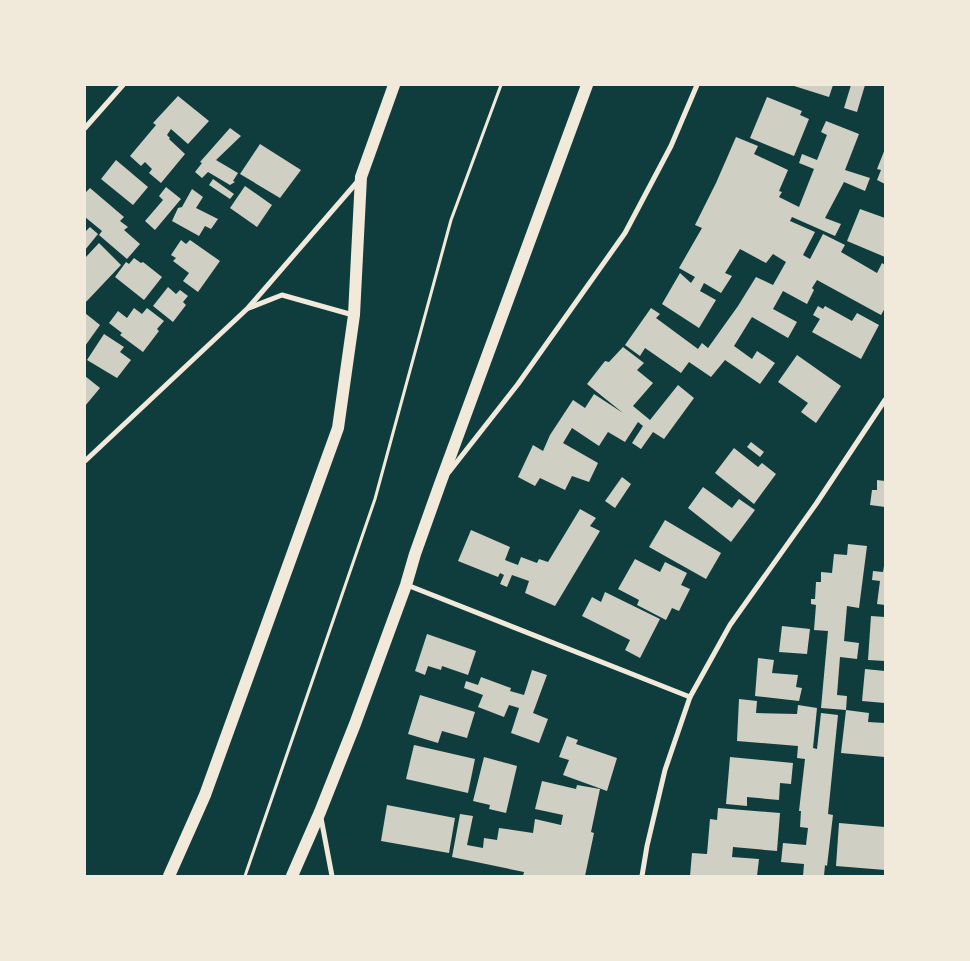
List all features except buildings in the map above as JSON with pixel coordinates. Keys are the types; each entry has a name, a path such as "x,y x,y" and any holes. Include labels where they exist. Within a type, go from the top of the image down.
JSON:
{"main road":[{"path":"169,876 209,786 338,428 354,315 362,177 394,85"},
{"path":"292,876 355,724 406,585 440,484 587,85"}],"street":[{"path":"85,128 123,85"},
{"path":"440,484 518,384 625,233 671,146 697,85"},
{"path":"85,461 248,308 362,177"},
{"path":"248,308 282,295 354,315"},
{"path":"642,876 665,770 690,696 730,625 816,504 885,400"},
{"path":"406,585 690,696"},
{"path":"320,812 332,876"}],"path":[{"path":"245,876 375,500 451,220 501,85"}]}
